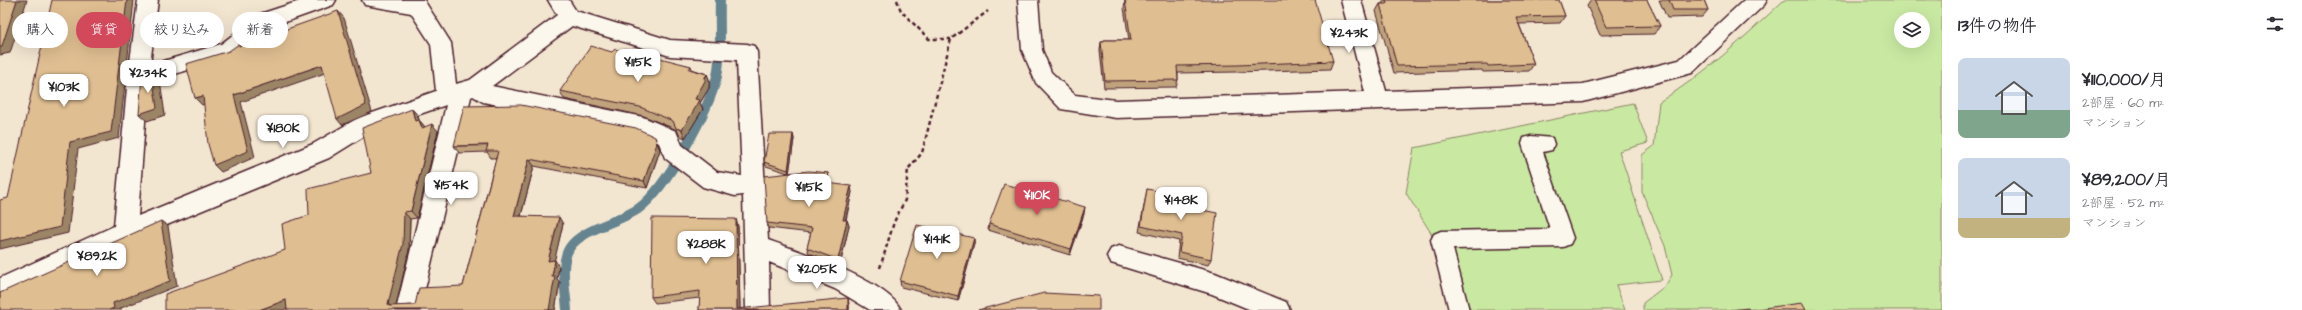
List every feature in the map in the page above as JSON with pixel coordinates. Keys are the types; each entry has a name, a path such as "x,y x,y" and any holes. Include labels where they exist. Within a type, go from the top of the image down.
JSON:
{"street":[{"path":"126,232 138,77 148,0"},
{"path":"138,77 228,50 267,20 326,0"},
{"path":"372,0 417,6 441,43 462,92 408,310"},
{"path":"1028,0 1032,50 1043,77 1069,103 1116,109 1583,93 1684,67 1757,0"},
{"path":"1351,0 1378,100"},
{"path":"0,288 126,232 321,151 366,124 462,92 564,9 670,48 747,52 757,247 758,310"},
{"path":"462,92 483,93 643,126 668,137 673,151 711,180 735,186 754,185"},
{"path":"757,247 790,258 881,303"},
{"path":"1119,256 1215,284 1278,310"}],"lane":[{"path":"1459,310 1441,240 1563,238 1531,144 1545,144"}],"path":[{"path":"897,0 901,11 929,39 952,40"},
{"path":"881,303 894,222 905,200 908,169 922,153 952,40 988,11"}],"green space":[{"path":"1784,0 1942,0 1942,310 1643,310 1643,303 1665,286 1672,275 1665,246 1642,192 1642,155 1654,146 1659,102 1708,67"},
{"path":"1633,103 1648,143 1619,151 1662,280 1616,285 1625,310 1452,310 1431,233 1406,193 1414,148"}],"building":[{"path":"0,0 17,0 2,46 0,47"},
{"path":"52,0 127,0 126,12 76,12 76,48 121,48 111,132 70,142 60,227 0,241 0,200 8,198 41,48 68,48 68,12 49,12"},
{"path":"1125,0 1315,0 1333,61 1177,66 1178,80 1105,81 1101,42 1104,42 1104,40 1131,40"},
{"path":"1386,0 1559,0 1565,16 1516,17 1534,64 1488,66 1487,64 1397,66 1380,4 1387,4"},
{"path":"1594,0 1647,0 1660,26 1606,27"},
{"path":"1669,0 1704,0 1708,10 1673,10"},
{"path":"338,11 366,105 337,119 322,65 234,95 248,151 214,165 208,144 203,96 195,98 186,64 229,51 233,48 288,48 288,29"},
{"path":"591,46 612,52 615,49 623,52 625,49 691,66 689,69 707,74 704,79 706,79 695,99 700,100 682,130 676,128 673,121 640,107 560,91"},
{"path":"152,73 157,108 139,114 142,76"},
{"path":"521,105 636,128 655,137 657,143 644,181 529,159 514,216 559,217 548,261 555,260 552,276 555,276 549,310 287,310 286,300 259,310 165,310 165,294 285,250 282,224 309,215 308,189 371,173 362,128 412,109 415,121 419,120 422,128 432,124 411,211 404,212 403,244 388,304 389,306 415,305 419,288 463,286 498,151 486,151 488,145 454,146 464,106"},
{"path":"769,134 793,134 788,170 764,162"},
{"path":"809,171 828,173 826,183 851,186 843,220 847,220 838,260 807,248 812,228 767,223 764,176"},
{"path":"1004,184 1085,207 1071,249 989,224"},
{"path":"1147,189 1198,199 1197,209 1217,213 1211,259 1179,252 1182,235 1141,226"},
{"path":"652,218 736,219 737,309 848,298 848,310 699,310 700,291 651,297"},
{"path":"161,221 170,281 113,303 114,308 109,310 0,310 0,293"},
{"path":"917,225 974,238 958,296 900,281"},
{"path":"1044,293 1099,296 1099,310 978,310"},
{"path":"1802,303 1806,310 1749,310"},
{"path":"1748,308 1749,310 1730,310"}],"waterway":[{"path":"567,310 564,269 570,247 583,235 630,214 649,199 673,167 696,128 712,91 719,67 720,0"}]}
